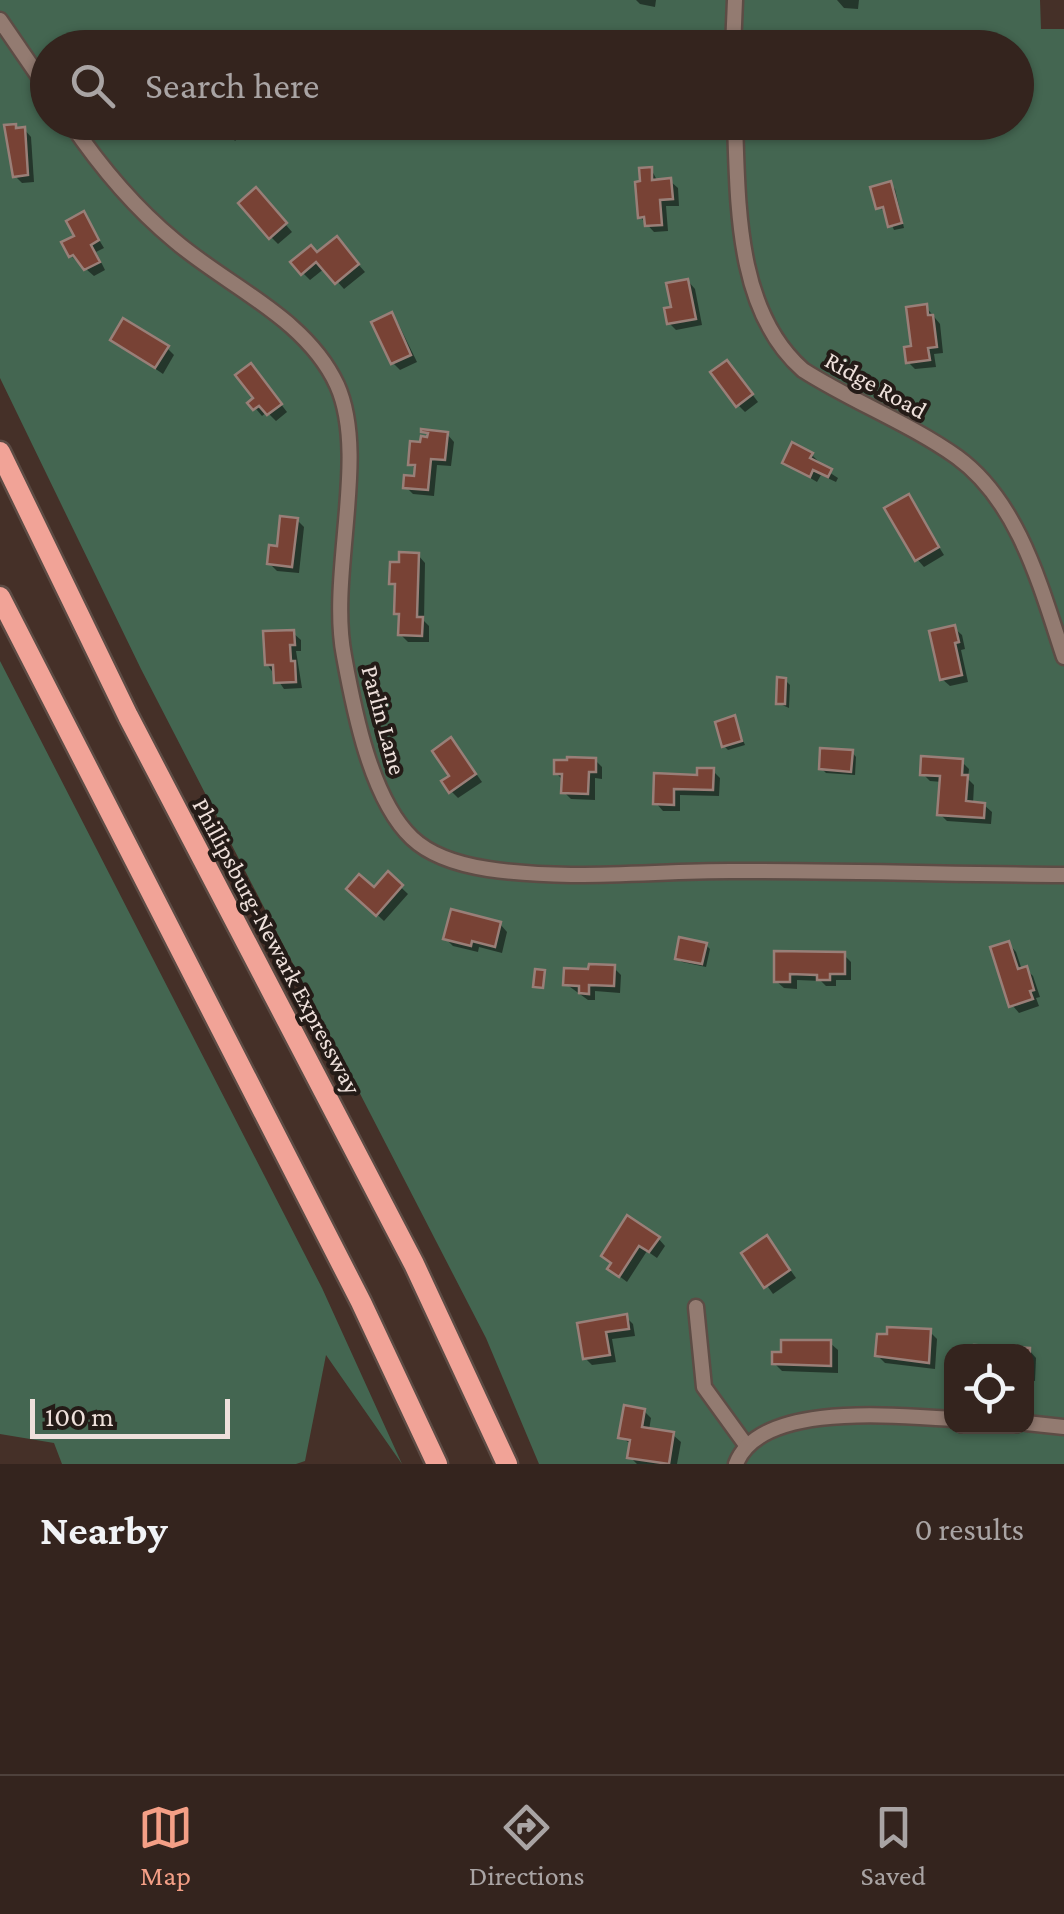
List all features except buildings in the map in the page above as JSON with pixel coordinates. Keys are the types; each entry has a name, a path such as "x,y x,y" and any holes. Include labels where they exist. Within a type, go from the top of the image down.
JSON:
{"highway":[{"name":"Phillipsburg-Newark Expressway","path":"0,452 128,716 414,1264 507,1464"},
{"path":"0,597 361,1302 437,1464"},
{"path":"414,1264 496,1405 522,1464"}],"street":[{"path":"734,30 735,0"},
{"path":"0,20 30,64"},
{"name":"Parlin Lane","path":"84,140 130,198 173,240 308,340 339,390 350,444 340,568 343,653 381,792 394,816 423,846 456,863 491,870 554,874 732,871 1064,876"},
{"name":"Ridge Road","path":"736,140 744,251 757,301 774,336 787,356 803,370 956,456 989,488 1011,521 1037,577 1064,657"},
{"path":"696,1307 704,1387 746,1445"},
{"path":"736,1464 746,1445 794,1422 821,1417 944,1419"},
{"path":"1034,1424 1064,1427"}],"green space":[{"path":"0,0 1040,0 1041,29 1064,29 1064,1464 539,1464 486,1338 141,669 0,378"},
{"path":"0,661 322,1288 402,1464 326,1355 305,1461 296,1464 62,1464 54,1443 0,1434"}]}
